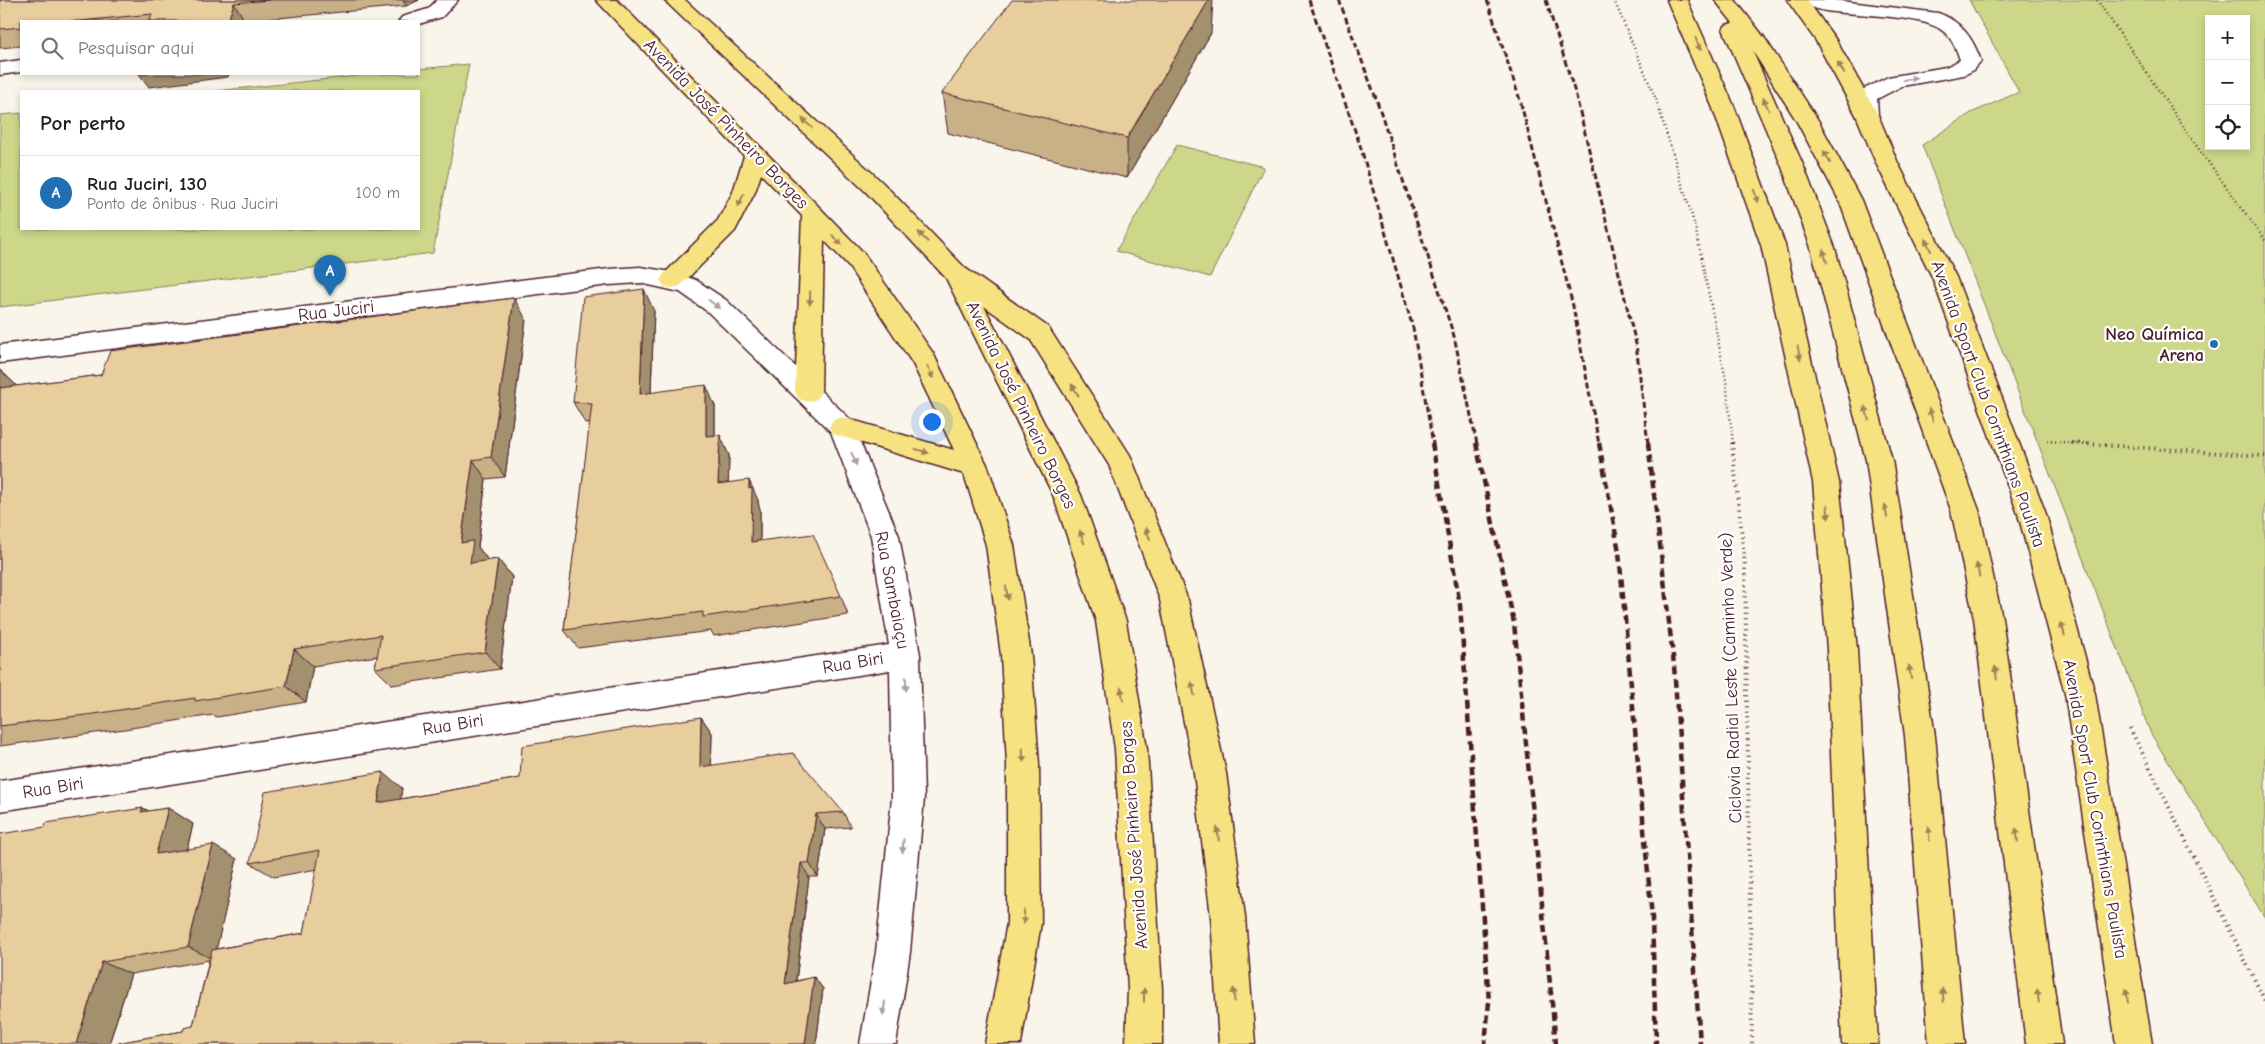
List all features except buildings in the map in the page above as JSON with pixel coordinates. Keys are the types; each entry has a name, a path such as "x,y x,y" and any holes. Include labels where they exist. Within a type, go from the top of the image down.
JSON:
{"main road":[{"name":"Avenida José Pinheiro Borges","path":"606,0 855,258 924,360 975,467 1001,554 1016,655 1023,764 1024,923 1003,1044"},
{"name":"Avenida José Pinheiro Borges","path":"674,0 874,187 956,273 1067,495 1111,621 1131,748 1145,989 1144,1044"},
{"path":"1678,0 1723,106 1773,245 1826,482 1842,649 1860,1044"},
{"path":"1720,0 1789,158 1823,248 1848,336 1878,460 1920,736 1947,1044"},
{"path":"1725,0 1754,37 1807,120 1850,200 1904,341 1965,510 1988,618 2044,1044"},
{"name":"Avenida Sport Club Corinthians Paulista","path":"1797,0 1826,40 1867,115 1887,163 1944,276 2032,514 2080,694 2134,1044"},
{"path":"672,280 727,225 744,192 756,154"},
{"path":"808,392 813,215"},
{"path":"956,273 1039,333 1121,462 1174,600 1210,773 1228,917 1237,1044"},
{"path":"842,427 975,467"}],"street":[{"path":"412,20 435,13 448,0"},
{"path":"1814,0 1826,5 1932,17 1941,20 1958,32 1968,52 1971,61 1968,66 1944,74 1896,81 1867,96 1867,115"},
{"path":"0,69 20,66"},
{"name":"Rua Juciri","path":"0,354 609,277 640,275 672,280"},
{"name":"Rua Sambaiaçu","path":"672,280 688,286 717,306 808,392 842,427 885,536 906,655 908,798 893,952 878,1044"},
{"name":"Rua Biri","path":"0,796 906,655"}],"path":[{"name":"Ciclovia Radial Leste (Caminho Verde)","path":"1614,0 1656,99 1695,226 1726,380 1745,565 1752,1044"},
{"path":"2097,0 2198,148 2265,240"},
{"path":"2004,438 2265,456"}],"green space":[{"path":"1969,0 2265,0 2265,918 2151,734 1922,145 1971,113 2019,92"},
{"path":"469,64 433,253 0,307 0,115 20,113 20,230 420,230 420,90 225,90 367,75 420,75 420,69"},
{"path":"1177,145 1264,167 1210,277 1116,251"}],"railway":[{"path":"1309,0 1360,145 1413,328 1433,444"},
{"path":"1339,0 1377,101 1454,336 1477,444"},
{"path":"1487,0 1520,100 1573,306 1599,444"},
{"path":"1546,0 1576,96 1636,344 1648,444"},
{"path":"1432,443 1460,605 1489,1002 1485,1044"},
{"path":"1476,443 1514,623 1556,1044"},
{"path":"1599,443 1619,552 1652,918 1656,1044"},
{"path":"1648,443 1674,665 1700,1044"}],"place":[{"name":"Rua Juciri, 130","path":"330,296"},
{"name":"Neo Química Arena","path":"2214,344"}]}
